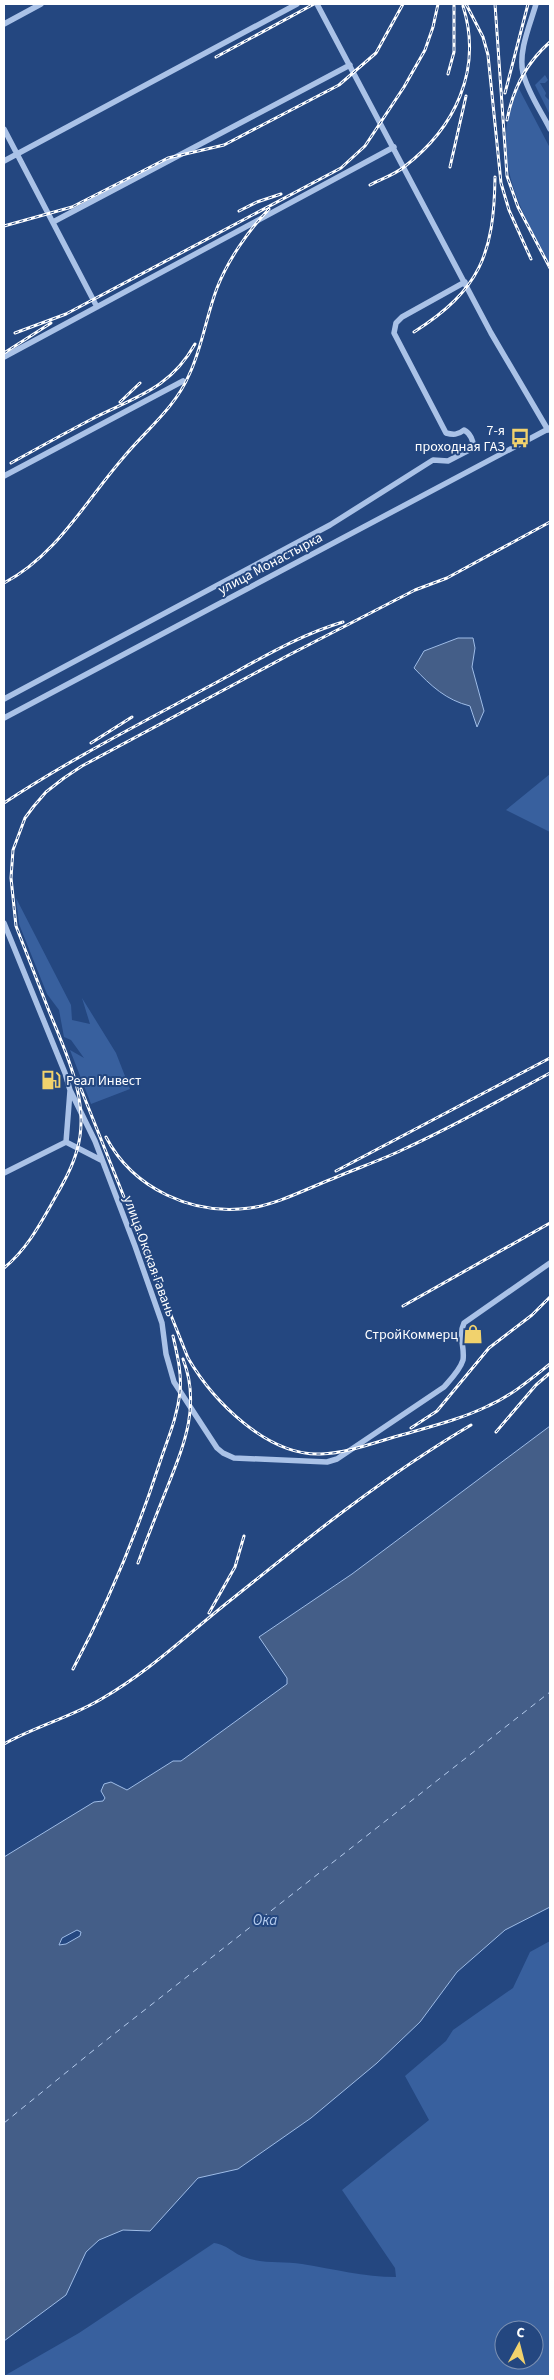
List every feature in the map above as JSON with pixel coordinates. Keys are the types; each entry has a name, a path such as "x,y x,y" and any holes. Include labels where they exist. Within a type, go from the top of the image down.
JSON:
{"street":[{"path":"4,24 41,4"},
{"path":"4,161 296,4"},
{"path":"317,4 491,333 549,429"},
{"path":"536,4 526,41 523,72 528,88 550,129"},
{"path":"53,222 350,65"},
{"path":"4,129 97,307"},
{"path":"4,357 394,147"},
{"path":"4,699 330,525 433,460 448,460 473,448 473,440 464,430 460,434 451,435 446,433 394,332 396,323 402,317 465,282"},
{"path":"4,476 183,381"},
{"name":"улица Монастырка","path":"4,718 549,429"},
{"name":"улица Окская Гавань","path":"4,923 65,1073 70,1090 85,1118 162,1323 166,1354 174,1382 217,1448 234,1458 327,1462 337,1459 444,1387 456,1373 462,1361 461,1334 464,1324 550,1264"},
{"path":"66,1142 70,1090"},
{"path":"66,1142 101,1160"},
{"path":"4,1173 66,1142"}],"shaded area":[{"path":"545,75 548,80 545,83 540,83 546,93 545,96 550,101 550,115 535,85"},
{"path":"518,87 550,148 550,265 522,210 509,173 506,133 511,102"},
{"path":"550,774 550,832 506,810"},
{"path":"16,898 71,1005 72,1020 90,1024 82,998 116,1053 130,1089 91,1104 70,1050 84,1058 71,1040 64,1037 59,1010 47,994 19,924"},
{"path":"550,1941 550,2376 4,2376 79,2333 214,2243 258,2261 295,2263 361,2274 396,2277 395,2268 342,2190 429,2120 405,2076 446,2041 453,2030 513,1988 530,1952"}],"water":[{"path":"458,638 473,638 475,648 472,667 484,711 477,727 470,706 446,696 414,668 424,651"},
{"name":"Ока","path":"550,1426 550,1907 505,1930 457,1972 420,2022 377,2063 311,2118 238,2169 198,2178 150,2231 123,2230 99,2240 86,2252 66,2295 4,2341 4,1857 94,1802 103,1801 105,1798 101,1791 104,1784 111,1782 127,1790 173,1761 181,1761 287,1684 287,1678 259,1637 352,1574","holes":["77,1930 81,1932 80,1936 66,1944 59,1945 62,1938"]}],"ferry route":[{"path":"4,2123 100,2045 550,1692"}],"railway":[{"path":"216,57 314,4"},
{"path":"4,226 72,207 168,158 224,145 339,85 376,53 403,4"},
{"path":"15,333 66,314 341,168 365,146 404,87 425,50 438,4"},
{"path":"448,74 454,52 454,4"},
{"path":"466,4 483,37 488,55 501,183 509,210 531,259"},
{"path":"495,4 507,176 518,207 550,268"},
{"path":"505,93 528,4"},
{"path":"370,185 400,170 422,152 438,134 450,116 460,96 467,75 469,53 468,30 463,6"},
{"path":"507,120 513,97 527,67 550,42"},
{"path":"450,167 466,96"},
{"path":"414,332 454,301 479,268 491,228 495,177"},
{"path":"239,211 257,202 281,194"},
{"path":"4,583 22,572 39,558 69,527 123,458 176,398 193,365 213,299 222,277 239,246 269,209"},
{"path":"4,353 51,323"},
{"path":"11,463 163,382 185,359 195,344"},
{"path":"120,402 140,383"},
{"path":"4,1268 25,1247 51,1205 72,1164 81,1132 79,1096 75,1079 16,926 11,878 13,850 25,818 46,792 82,766 287,656 415,590 447,578 550,522"},
{"path":"4,803 79,757 273,652 308,635 343,622"},
{"path":"91,743 132,717"},
{"path":"336,1171 550,1058"},
{"path":"106,1137 132,1171 148,1184 167,1195 207,1208 250,1208 281,1200 393,1154 459,1122 550,1073"},
{"path":"81,1089 188,1358 199,1375 227,1408 262,1436 281,1446 301,1452 321,1454 353,1449 447,1422 478,1411 513,1392 550,1364"},
{"path":"403,1306 550,1223"},
{"path":"411,1428 437,1411 489,1348 532,1315 550,1297"},
{"path":"73,1669 110,1594 131,1543 174,1420 179,1402 180,1378 173,1336"},
{"path":"138,1563 179,1456 188,1425 190,1393 183,1359"},
{"path":"496,1432 536,1385 550,1373"},
{"path":"4,1744 91,1705 137,1676 348,1508 439,1444 471,1425"},
{"path":"209,1613 235,1567 244,1536"}],"place":[{"name":"7-я проходная ГАЗ","path":"520,438"},
{"name":"Реал Инвест","path":"51,1080"},
{"name":"СтройКоммерц","path":"473,1334"}]}
